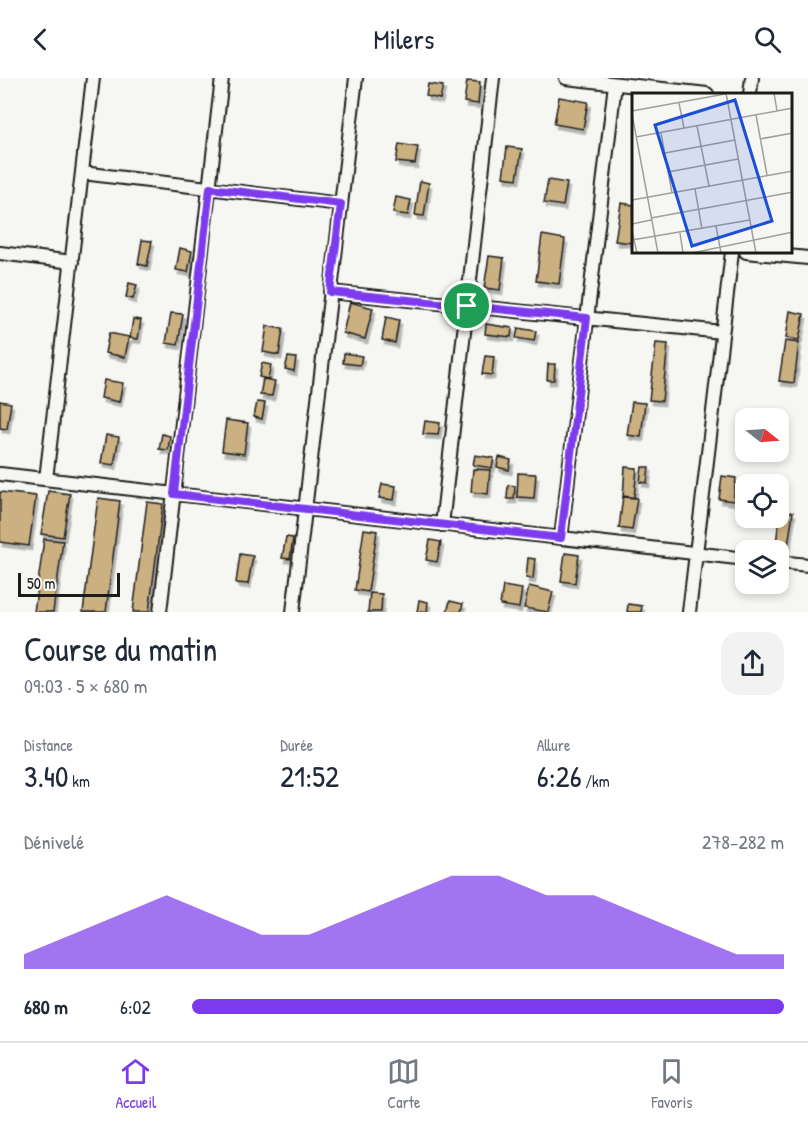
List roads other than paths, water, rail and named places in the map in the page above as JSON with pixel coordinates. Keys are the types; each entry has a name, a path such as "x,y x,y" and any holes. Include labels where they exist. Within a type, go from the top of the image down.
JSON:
{"street":[{"path":"46,479 93,78"},
{"path":"160,612 222,78"},
{"path":"293,612 356,78"},
{"path":"442,525 493,78"},
{"path":"566,78 698,93"},
{"path":"750,93 752,78"},
{"path":"561,538 615,84"},
{"path":"82,173 341,204"},
{"path":"0,253 72,262"},
{"path":"689,612 732,254"},
{"path":"767,254 808,258"},
{"path":"330,292 722,332"},
{"path":"0,474 735,558"},
{"path":"789,563 808,565"}]}
